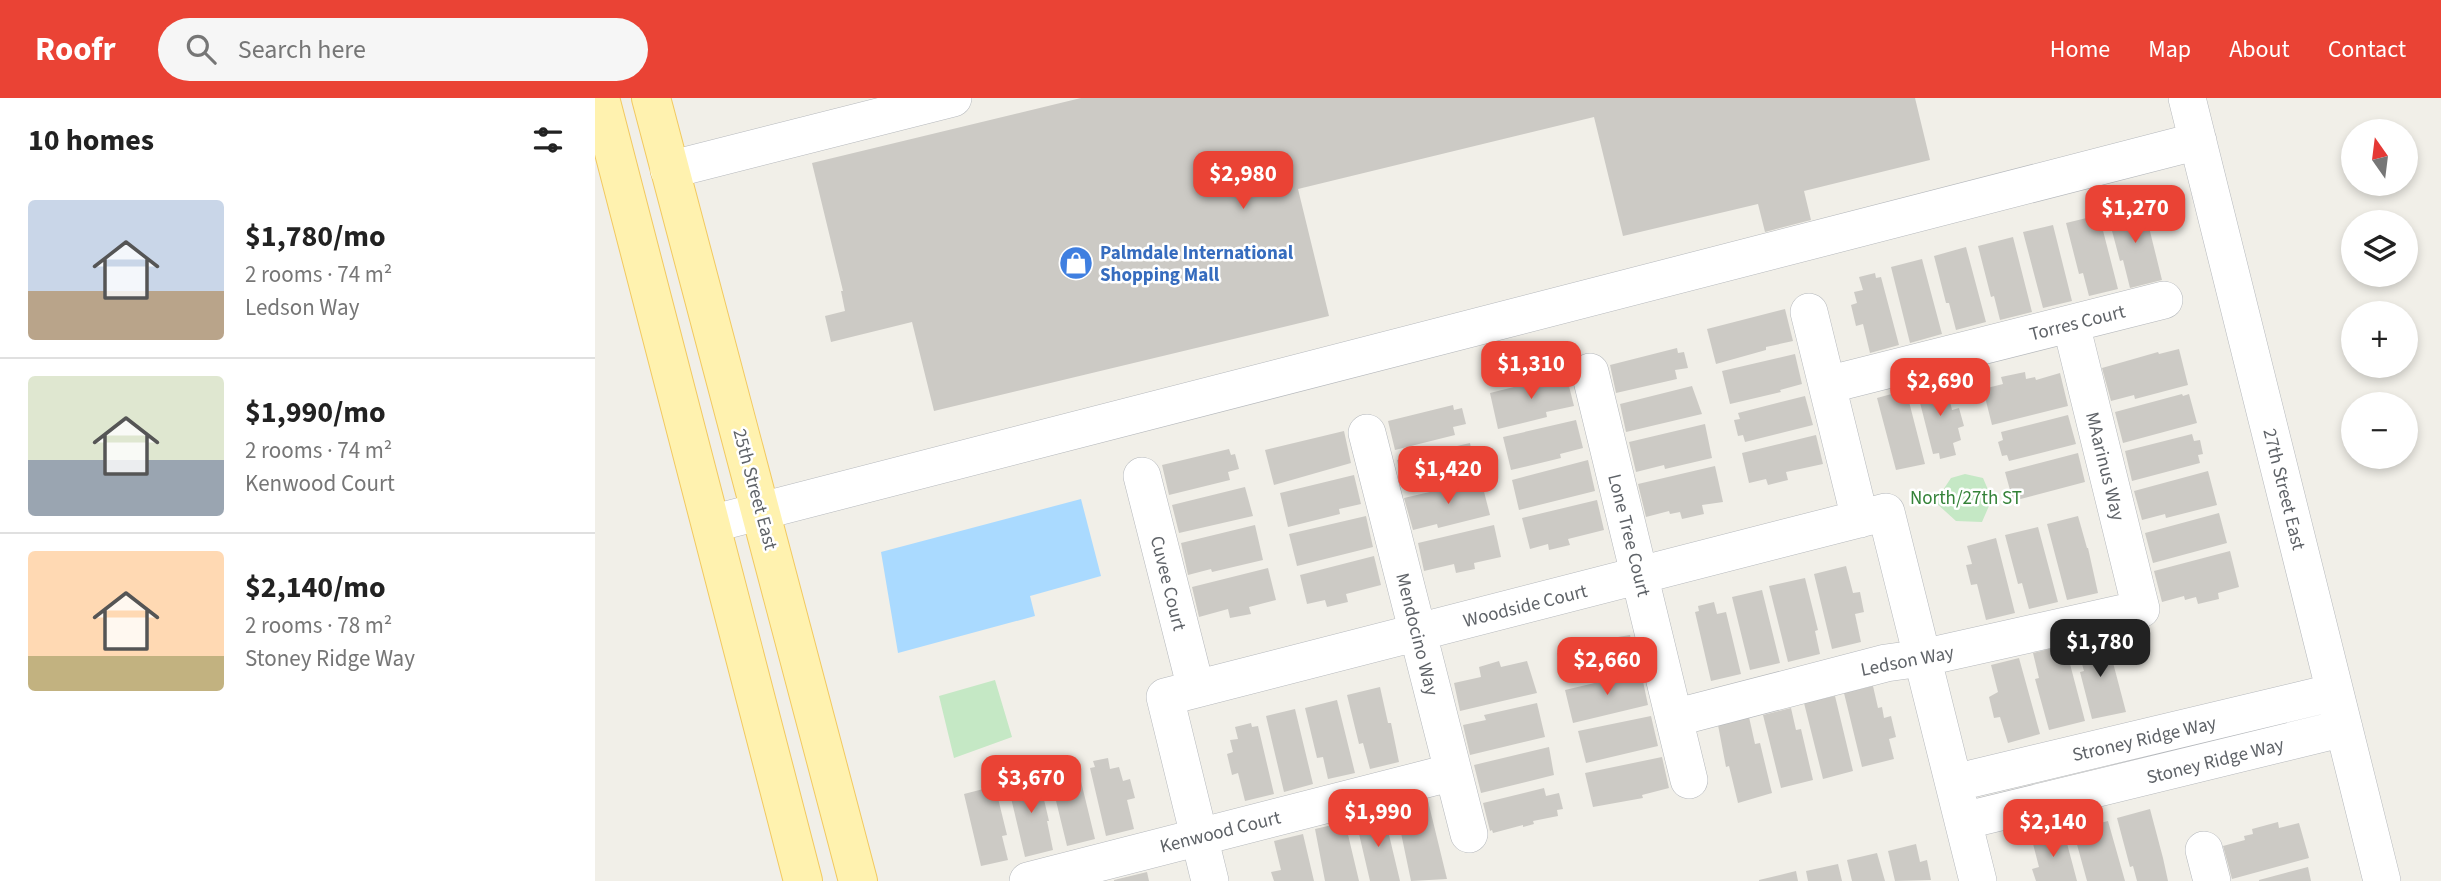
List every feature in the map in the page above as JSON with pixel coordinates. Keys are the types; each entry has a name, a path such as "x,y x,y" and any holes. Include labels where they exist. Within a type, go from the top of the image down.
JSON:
{"main road":[{"path":"600,98 803,881"},
{"name":"25th Street East","path":"651,98 858,881"}],"street":[{"path":"669,170 953,98"},
{"name":"27th Street East","path":"2187,98 2382,881"},
{"path":"711,524 2198,141"},
{"name":"Torres Court","path":"1827,385 2164,300"},
{"path":"1809,312 1827,385 1922,658 1978,881"},
{"name":"MAarinus Way","path":"2070,324 2141,609"},
{"name":"Lone Tree Court","path":"1590,372 1689,780"},
{"name":"Mendocino Way","path":"1367,433 1469,834"},
{"name":"Cuvee Court","path":"1142,476 1181,693 1199,836 1210,881"},
{"name":"Woodside Court","path":"1181,693 1873,515"},
{"name":"Ledson Way","path":"1674,718 1885,663 1922,658 2141,609"},
{"name":"Stroney Ridge Way","path":"1954,783 2335,692"},
{"name":"Stoney Ridge Way","path":"1963,821 2344,729"},
{"name":"Kenwood Court","path":"1028,881 1453,772"}],"green space":[{"name":"North/27th ST","path":"1965,474 1983,478 1992,499 1982,522 1956,521 1935,502 1951,478"},
{"path":"995,680 1012,737 954,758 939,696"}],"water":[{"path":"1081,499 1101,576 1030,596 1035,616 898,653 881,552"}],"building":[{"name":"Palmdale International Shopping Mall","path":"1081,98 1915,98 1930,160 1804,191 1811,220 1765,232 1758,204 1623,236 1594,117 1298,189 1329,316 934,411 912,322 831,342 825,316 845,311 843,291 812,163"},
{"path":"2143,203 2162,280 2130,288 2107,212"},
{"path":"2099,215 2118,289 2089,296 2083,273 2079,274 2066,223"},
{"path":"2053,225 2072,301 2043,308 2023,232"},
{"path":"2013,237 2032,312 2000,320 1978,246"},
{"path":"1966,247 1986,322 1956,330 1934,256"},
{"path":"1922,259 1942,334 1910,343 1891,267"},
{"path":"1875,273 1876,278 1881,277 1899,345 1870,353 1863,324 1856,326 1851,305 1857,303 1854,292 1863,290 1859,277"},
{"path":"1785,309 1793,341 1716,364 1707,329"},
{"path":"1677,348 1678,353 1684,352 1688,368 1675,370 1677,379 1616,393 1610,365"},
{"path":"2179,349 2188,385 2135,399 2134,395 2111,401 2102,368 2158,352 2159,354"},
{"path":"1795,354 1802,384 1730,404 1722,371"},
{"path":"2025,372 2026,379 2035,377 2036,380 2060,373 2068,406 1992,425 1983,389 2003,384 2001,377"},
{"path":"1566,374 1574,406 1546,412 1547,417 1498,429 1490,393"},
{"path":"1945,380 1952,410 1959,408 1964,426 1958,428 1961,440 1953,443 1956,455 1940,459 1939,453 1933,454 1916,387"},
{"path":"1692,386 1702,414 1626,432 1620,404"},
{"path":"1906,390 1925,464 1896,470 1877,398"},
{"path":"2189,394 2197,423 2123,443 2115,412"},
{"path":"1805,396 1813,425 1745,442 1743,435 1738,436 1734,420 1740,419 1738,413"},
{"path":"1453,405 1454,410 1462,408 1466,424 1453,427 1455,435 1395,450 1388,421"},
{"path":"2068,415 2076,444 2009,461 2007,455 2002,456 1998,442 2003,440 2001,432"},
{"path":"1576,420 1583,448 1560,454 1561,458 1511,470 1503,437"},
{"path":"1705,424 1712,458 1665,469 1664,465 1636,472 1629,442"},
{"path":"1344,431 1351,463 1274,485 1265,450"},
{"path":"2192,434 2194,441 2200,440 2203,454 2198,455 2200,463 2132,481 2125,451"},
{"path":"1816,435 1823,464 1786,472 1788,480 1768,485 1766,479 1749,483 1742,453"},
{"path":"1470,443 1479,471 1404,489 1397,460"},
{"path":"1229,449 1231,455 1235,454 1239,469 1228,472 1230,480 1169,495 1162,465"},
{"path":"2078,453 2085,482 2013,501 2005,472"},
{"path":"1588,460 1595,491 1519,510 1512,480"},
{"path":"1715,466 1723,502 1702,505 1704,514 1682,519 1680,512 1670,514 1669,511 1646,517 1638,484"},
{"path":"2208,471 2217,505 2166,518 2165,514 2142,520 2134,491"},
{"path":"1354,475 1361,504 1339,509 1340,514 1288,527 1280,493"},
{"path":"1481,480 1490,515 1438,528 1437,524 1413,530 1404,498"},
{"path":"1245,487 1253,516 1179,533 1172,505"},
{"path":"1597,500 1604,530 1568,539 1570,545 1549,550 1548,544 1530,549 1522,518"},
{"path":"2219,513 2227,543 2153,563 2145,533"},
{"path":"1366,516 1373,547 1297,566 1289,534"},
{"path":"2078,516 2098,593 2067,600 2047,524"},
{"path":"1255,525 1263,560 1188,575 1181,543"},
{"path":"1494,525 1501,557 1474,563 1475,569 1456,573 1454,564 1424,571 1418,543"},
{"path":"2038,527 2058,602 2029,609 2022,583 2018,584 2005,535"},
{"path":"1996,538 2015,613 1986,620 1977,584 1971,585 1966,565 1972,564 1967,546"},
{"path":"2230,551 2239,587 2218,593 2219,599 2198,604 2196,597 2185,600 2184,596 2162,602 2154,571"},
{"path":"1374,556 1381,585 1346,594 1348,602 1327,607 1325,600 1307,604 1300,575"},
{"path":"1846,566 1853,593 1860,592 1864,612 1855,614 1861,642 1832,649 1814,574"},
{"path":"1268,568 1276,600 1249,607 1251,614 1230,618 1228,609 1199,617 1192,587"},
{"path":"1805,578 1818,630 1815,631 1820,654 1788,662 1769,586"},
{"path":"1762,590 1780,663 1750,670 1732,597"},
{"path":"1714,602 1717,614 1726,612 1741,674 1711,681 1695,612 1699,611 1698,606"},
{"path":"1630,635 1637,664 1564,681 1557,653 1574,649 1573,642 1592,637 1594,644 1600,640"},
{"path":"2106,636 2126,712 2092,719 2076,643"},
{"path":"2065,645 2085,721 2049,730 2035,679 2039,678 2033,653"},
{"path":"2019,658 2040,734 2008,743 2000,717 1994,718 1989,697 1998,692 1991,665"},
{"path":"1499,661 1501,667 1527,661 1537,693 1460,711 1454,683 1481,677 1479,667"},
{"path":"1641,672 1648,705 1573,723 1565,690"},
{"path":"1873,686 1878,708 1882,707 1884,718 1891,716 1896,737 1889,739 1894,759 1862,767 1844,693"},
{"path":"1380,687 1399,762 1370,769 1363,743 1359,744 1347,695"},
{"path":"1835,696 1853,771 1823,779 1804,703"},
{"path":"1337,700 1355,773 1328,779 1323,757 1317,758 1305,708"},
{"path":"1537,703 1545,737 1470,755 1463,725 1486,720 1484,715"},
{"path":"1791,708 1796,730 1801,729 1813,780 1781,788 1763,715"},
{"path":"1295,709 1313,784 1284,792 1266,716"},
{"path":"1651,716 1658,746 1586,763 1578,731"},
{"path":"1749,717 1755,744 1760,743 1772,793 1738,803 1729,766 1726,767 1718,725"},
{"path":"1251,723 1252,727 1258,726 1274,794 1245,801 1238,773 1232,775 1227,754 1233,752 1230,740 1238,739 1235,727"},
{"path":"1549,747 1554,775 1481,793 1474,765"},
{"path":"1662,757 1669,788 1642,795 1643,798 1593,807 1585,773"},
{"path":"1108,758 1110,769 1119,767 1123,781 1130,779 1135,798 1127,800 1134,829 1106,836 1090,768 1095,767 1093,761"},
{"path":"1077,765 1095,839 1067,846 1049,772"},
{"path":"1038,774 1053,850 1025,857 1007,781"},
{"path":"995,786 1007,835 1002,836 1008,860 981,866 964,794"},
{"path":"1544,788 1546,796 1559,793 1563,809 1557,810 1558,816 1533,821 1534,824 1523,827 1493,833 1490,831 1483,803"},
{"path":"1428,801 1447,879 1411,881 1396,809"},
{"path":"2150,809 2168,881 2137,881 2133,866 2130,867 2117,818"},
{"path":"1384,814 1400,881 1370,881 1356,821"},
{"path":"2108,821 2125,881 2087,881 2073,830"},
{"path":"1345,822 1359,881 1325,881 1315,829"},
{"path":"2278,822 2279,828 2299,823 2309,858 2232,879 2223,846 2245,840 2244,836 2253,834 2252,829"},
{"path":"2064,832 2077,881 2036,881 2032,869 2039,867 2032,840"},
{"path":"1303,834 1314,881 1274,881 1271,872 1281,870 1274,841"},
{"path":"1916,844 1920,862 1927,860 1931,880 1895,881 1888,851"},
{"path":"1877,853 1885,881 1852,881 1847,860"},
{"path":"1838,864 1842,881 1808,881 1806,871"},
{"path":"2308,867 2311,881 2259,881 2259,880"},
{"path":"1796,871 1798,881 1759,881 1759,880"},
{"path":"1147,872 1149,881 1114,881 1114,880"}],"place":[{"name":"Palmdale International Shopping Mall","path":"1076,263"}]}
